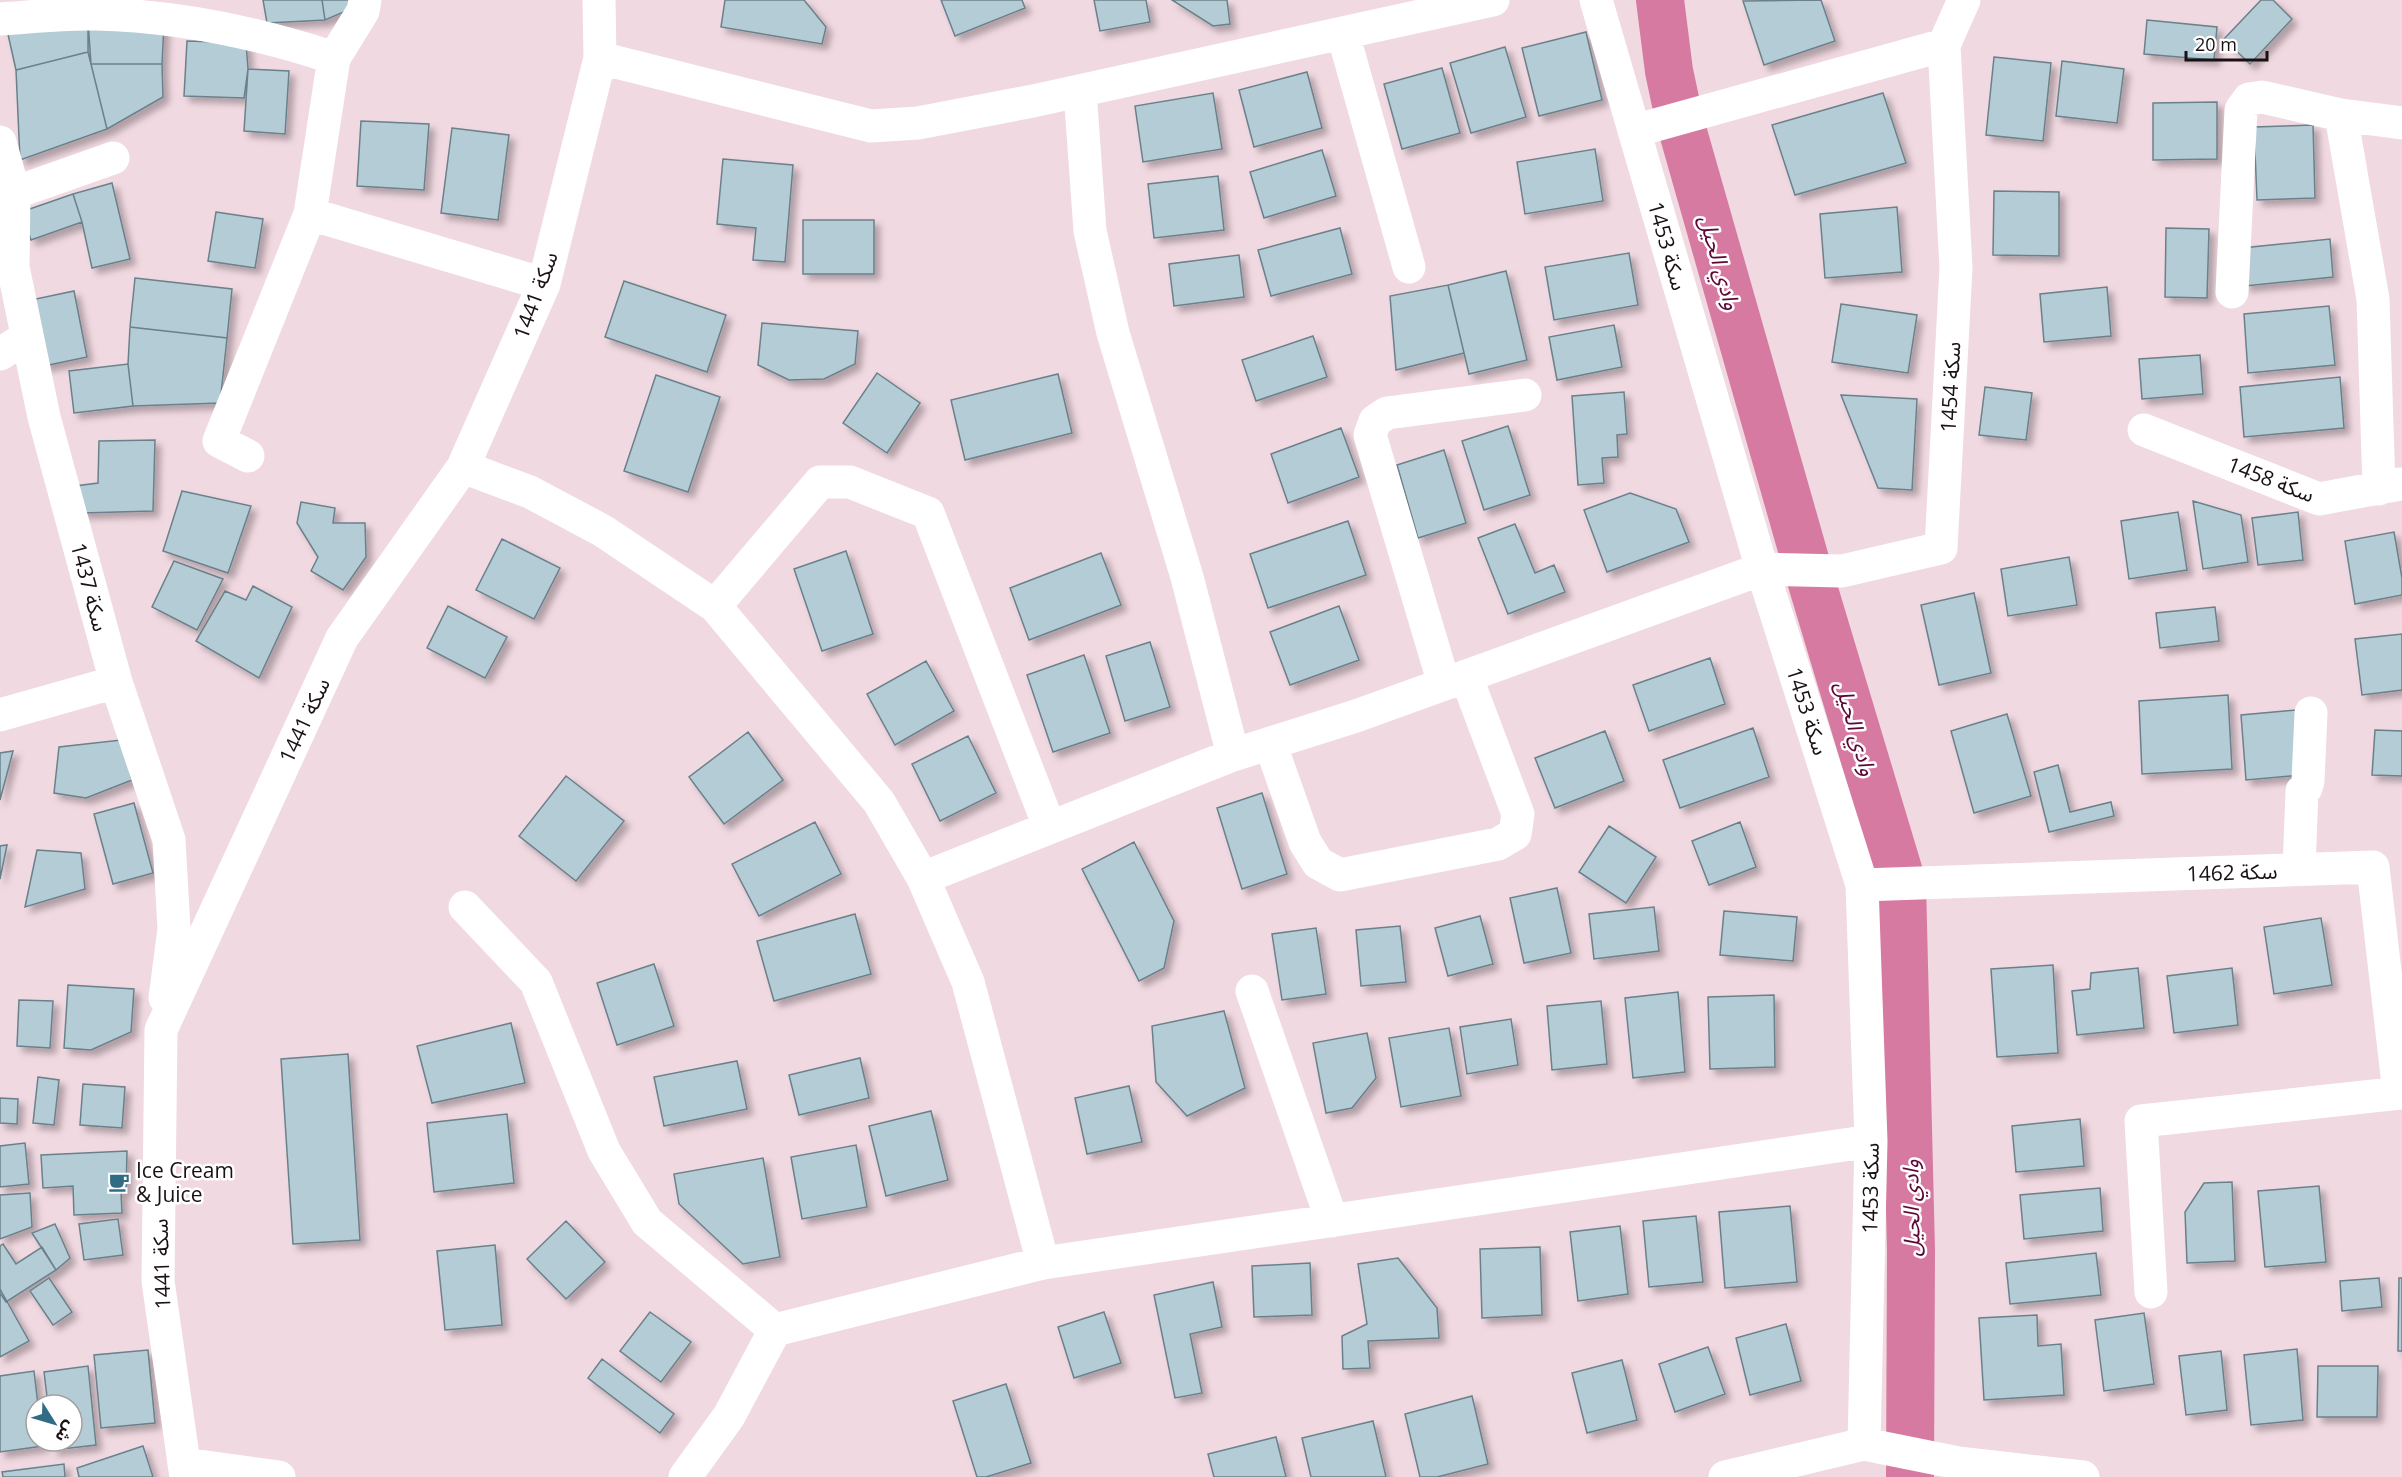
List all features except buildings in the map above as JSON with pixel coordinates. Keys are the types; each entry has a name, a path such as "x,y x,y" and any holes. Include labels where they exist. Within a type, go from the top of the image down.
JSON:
{"street":[{"path":"248,456 219,441 310,214 334,58 363,11 365,0"},
{"name":"سكة 1441","path":"185,1470 158,1281 161,1030 342,638 464,466 544,284 600,58 599,0"},
{"path":"600,58 871,126 918,123 1080,91 1343,34 1375,13 1493,0"},
{"name":"سكة 1453","path":"1596,0 1762,569 1863,885 1871,1141 1864,1444"},
{"name":"سكة 1454","path":"1762,569 1842,571 1941,548 1956,268 1944,45 1964,0"},
{"path":"0,19 95,14 145,18 278,39 334,58"},
{"path":"1343,34 1408,267"},
{"path":"1634,131 1944,45"},
{"path":"1080,91 1090,231 1113,333 1187,577 1233,755"},
{"path":"2232,292 2241,110 2249,99 2262,97 2341,115 2402,123"},
{"path":"2341,115 2373,299 2391,486"},
{"name":"سكة 1437","path":"0,142 14,193 12,267 14,346 44,417 116,682 169,840 174,929 161,1030"},
{"path":"14,193 112,158"},
{"path":"310,214 544,284"},
{"path":"1270,743 1305,842 1318,863 1340,875 1498,844 1515,834 1518,814 1455,680 1370,435 1375,421 1387,413 1525,395"},
{"name":"سكة 1458","path":"2144,429 2319,499 2391,486"},
{"path":"464,466 530,492 603,531 715,606 879,802 923,878 968,982 1043,1263"},
{"path":"715,606 820,482 850,482 928,513 1049,826"},
{"path":"923,878 1049,826 1233,755 1455,680 1762,569"},
{"path":"0,715 116,682"},
{"path":"2299,869 2302,791 2306,788 2308,781 2311,713"},
{"name":"سكة 1462","path":"1863,885 2373,867 2400,1093 2141,1121 2151,1292"},
{"path":"465,908 536,982 604,1151 647,1222 775,1330"},
{"path":"1252,990 1332,1221"},
{"path":"685,1477 729,1416 775,1330 1043,1263 1871,1141"},
{"path":"1725,1477 1864,1444 1958,1470 2082,1477"},
{"path":"185,1470 279,1477"}],"waterway":[{"name":"وادي الحيل","path":"1660,0 1669,71 1679,118 1808,570 1902,883 1911,1250 1910,1477"}],"place":[{"name":"Ice Cream & Juice","path":"119,1182"}]}
